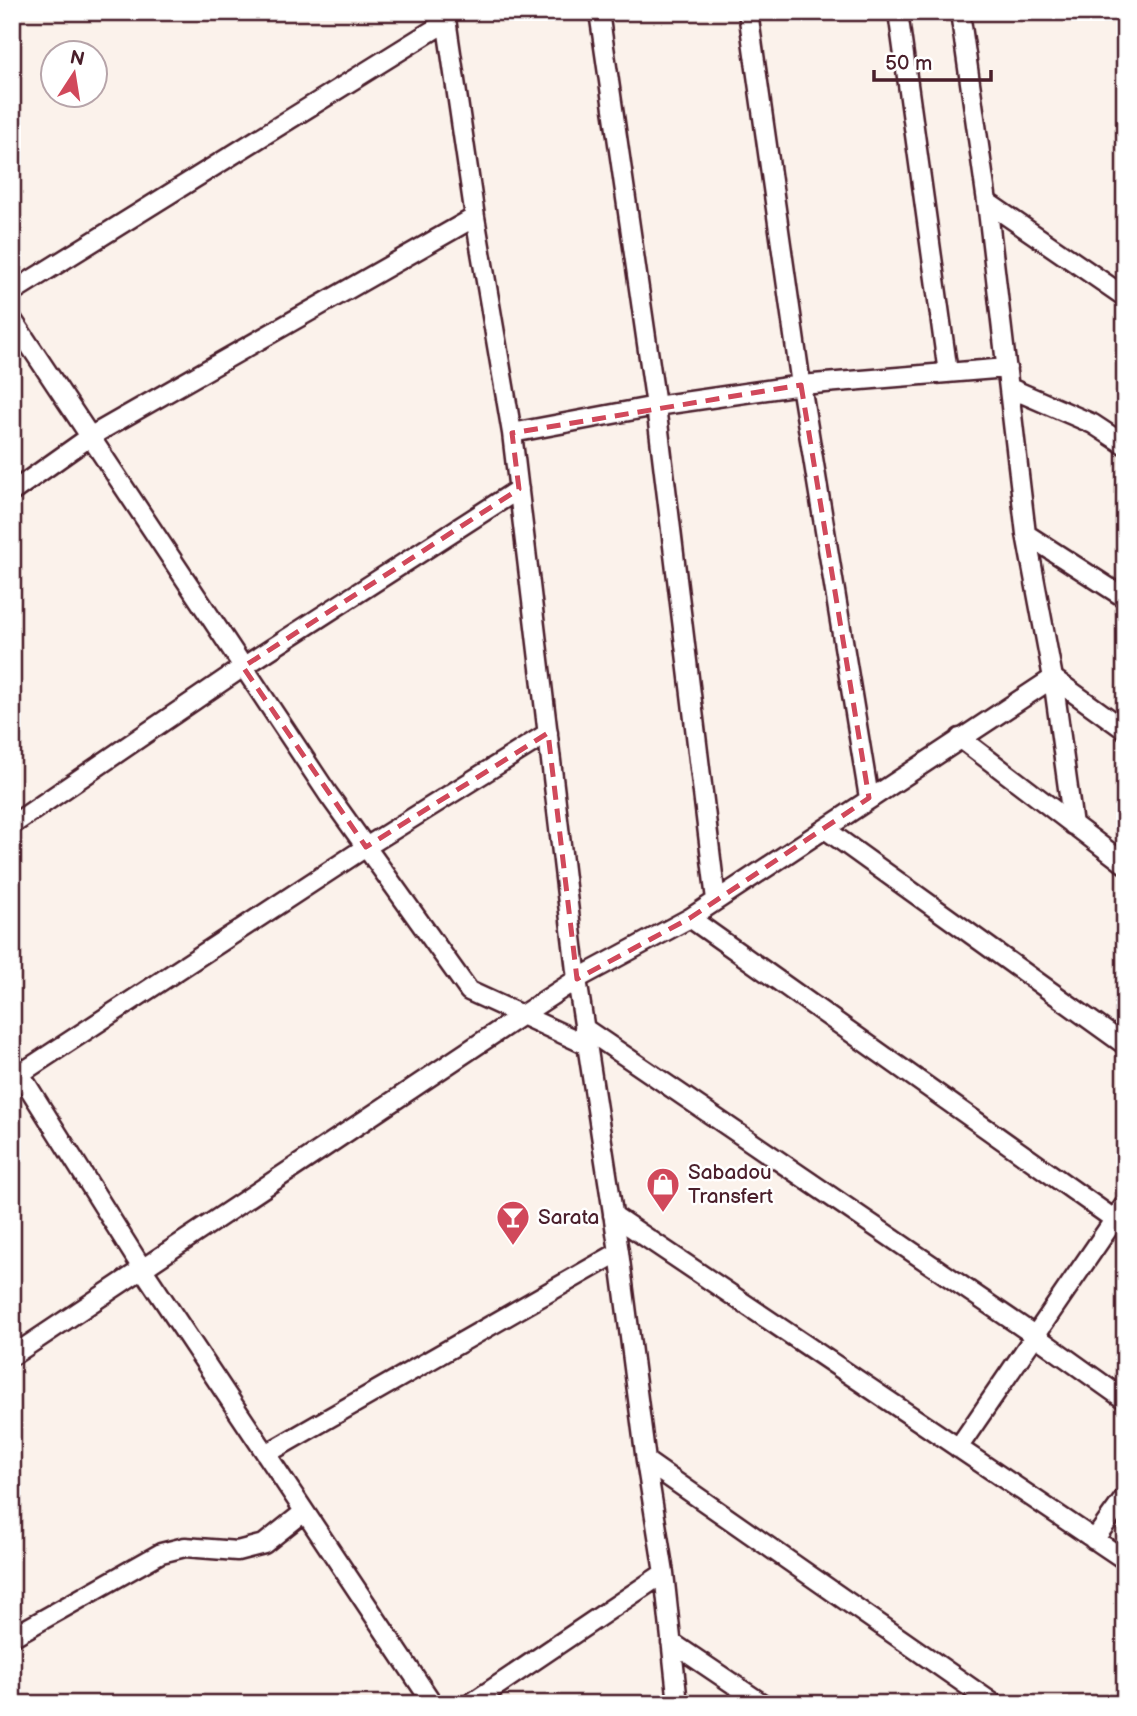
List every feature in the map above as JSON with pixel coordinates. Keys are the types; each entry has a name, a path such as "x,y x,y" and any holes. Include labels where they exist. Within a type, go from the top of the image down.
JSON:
{"street":[{"path":"599,12 656,406 716,900"},
{"path":"748,12 801,385 869,798"},
{"path":"898,12 948,373"},
{"path":"960,12 987,202 1026,534 1053,678 1073,825"},
{"path":"12,292 446,17 475,217 512,433 577,979 664,1573 678,1704"},
{"path":"987,202 1125,297"},
{"path":"12,492 91,436 475,217"},
{"path":"12,319 243,667 469,991 522,1015 586,1036 1034,1335 1125,1400"},
{"path":"512,433 656,406 801,385 1007,368"},
{"path":"1010,388 1093,424 1125,445"},
{"path":"12,825 243,667 519,489"},
{"path":"1026,534 1125,598"},
{"path":"1053,678 1125,730"},
{"path":"12,1356 577,979 690,918 1053,678"},
{"path":"433,1704 142,1268 15,1072 548,733"},
{"path":"960,738 1125,864"},
{"path":"825,829 1125,1045"},
{"path":"690,918 1119,1223"},
{"path":"958,1448 1034,1335 1119,1223 1125,1204"},
{"path":"613,1215 1125,1560"},
{"path":"266,1454 619,1252"},
{"path":"646,1461 994,1704"},
{"path":"1094,1540 1125,1497"},
{"path":"12,1637 161,1553 185,1547 237,1551 264,1544 304,1512"},
{"path":"470,1704 664,1573"},
{"path":"671,1642 764,1704"}],"highlighted area":[{"path":"801,385 869,798 690,918 577,979 548,733 366,847 243,667 519,489 512,433"}],"place":[{"name":"Sabadou Transfert","path":"663,1214"},
{"name":"Sarata","path":"513,1247"}]}
